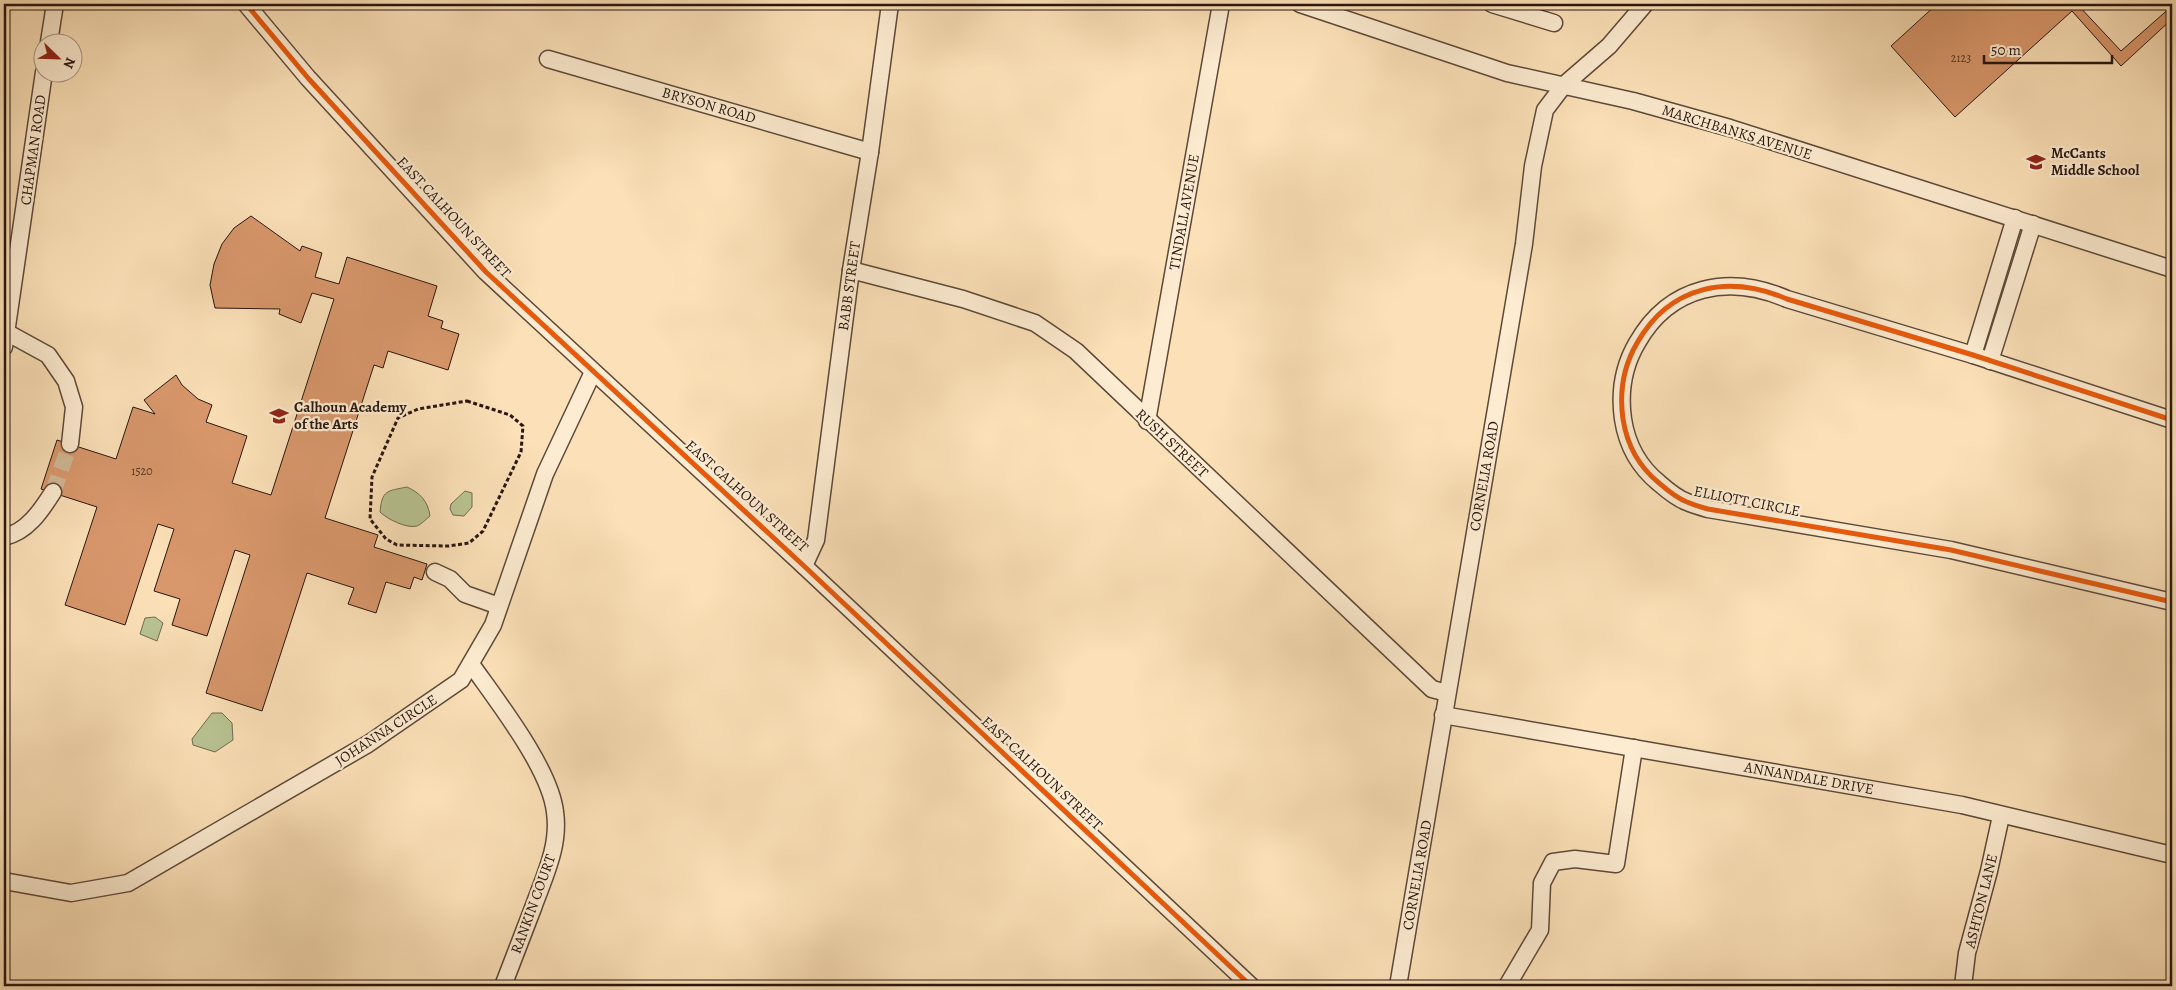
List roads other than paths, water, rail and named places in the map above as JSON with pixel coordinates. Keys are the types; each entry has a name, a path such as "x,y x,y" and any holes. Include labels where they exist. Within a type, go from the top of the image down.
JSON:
{"street":[{"path":"51,32 55,4"},
{"name":"EAST CALHOUN STREET","path":"246,4 308,78 486,272 804,566 1251,986"},
{"name":"BABB STREET","path":"804,566 816,540 851,270 870,152 890,4"},
{"name":"TINDALL AVENUE","path":"1148,421 1221,4"},
{"name":"MARCHBANKS AVENUE","path":"1300,4 1507,73 1633,101 1730,128 2172,269"},
{"path":"1492,4 1554,23"},
{"name":"CORNELIA ROAD","path":"1398,986 1524,244 1534,166 1545,110 1564,86 1609,46 1645,4"},
{"name":"BRYSON ROAD","path":"548,59 870,152"},
{"name":"CHAPMAN ROAD","path":"5,339 43,82"},
{"path":"1973,355 2015,218"},
{"path":"1990,361 2033,224"},
{"name":"RUSH STREET","path":"851,270 963,299 1035,323 1076,351 1432,689 1447,693"},
{"name":"ELLIOTT CIRCLE","path":"2172,420 1973,355 1787,299 1769,291 1751,286 1731,285 1693,292 1676,301 1646,326 1624,370 1620,398 1624,423 1636,460 1652,477 1685,502 1708,509 1951,550 2172,602"},
{"path":"5,339 48,355 66,382 74,407 70,444"},
{"name":"JOHANNA CIRCLE","path":"4,881 71,893 128,882 368,744 461,680 493,625 545,474 593,372"},
{"path":"4,537 20,531 41,512 52,492"},
{"path":"435,572 450,579 465,594 500,606"},
{"name":"RANKIN COURT","path":"471,664 536,761 552,795 555,812 555,837 550,862 503,986"},
{"name":"ANNANDALE DRIVE","path":"1443,715 1962,805 2001,816 2172,855"},
{"path":"1507,986 1540,930 1542,883 1552,862 1575,858 1616,864 1634,748"},
{"name":"ASHTON LANE","path":"1963,986 1967,953 1990,871 2001,816"}],"tunnel":[{"path":"53,492 70,444"}],"place":[{"name":"McCants Middle School","path":"2036,162"},
{"name":"Calhoun Academy of the Arts","path":"279,416"}]}
